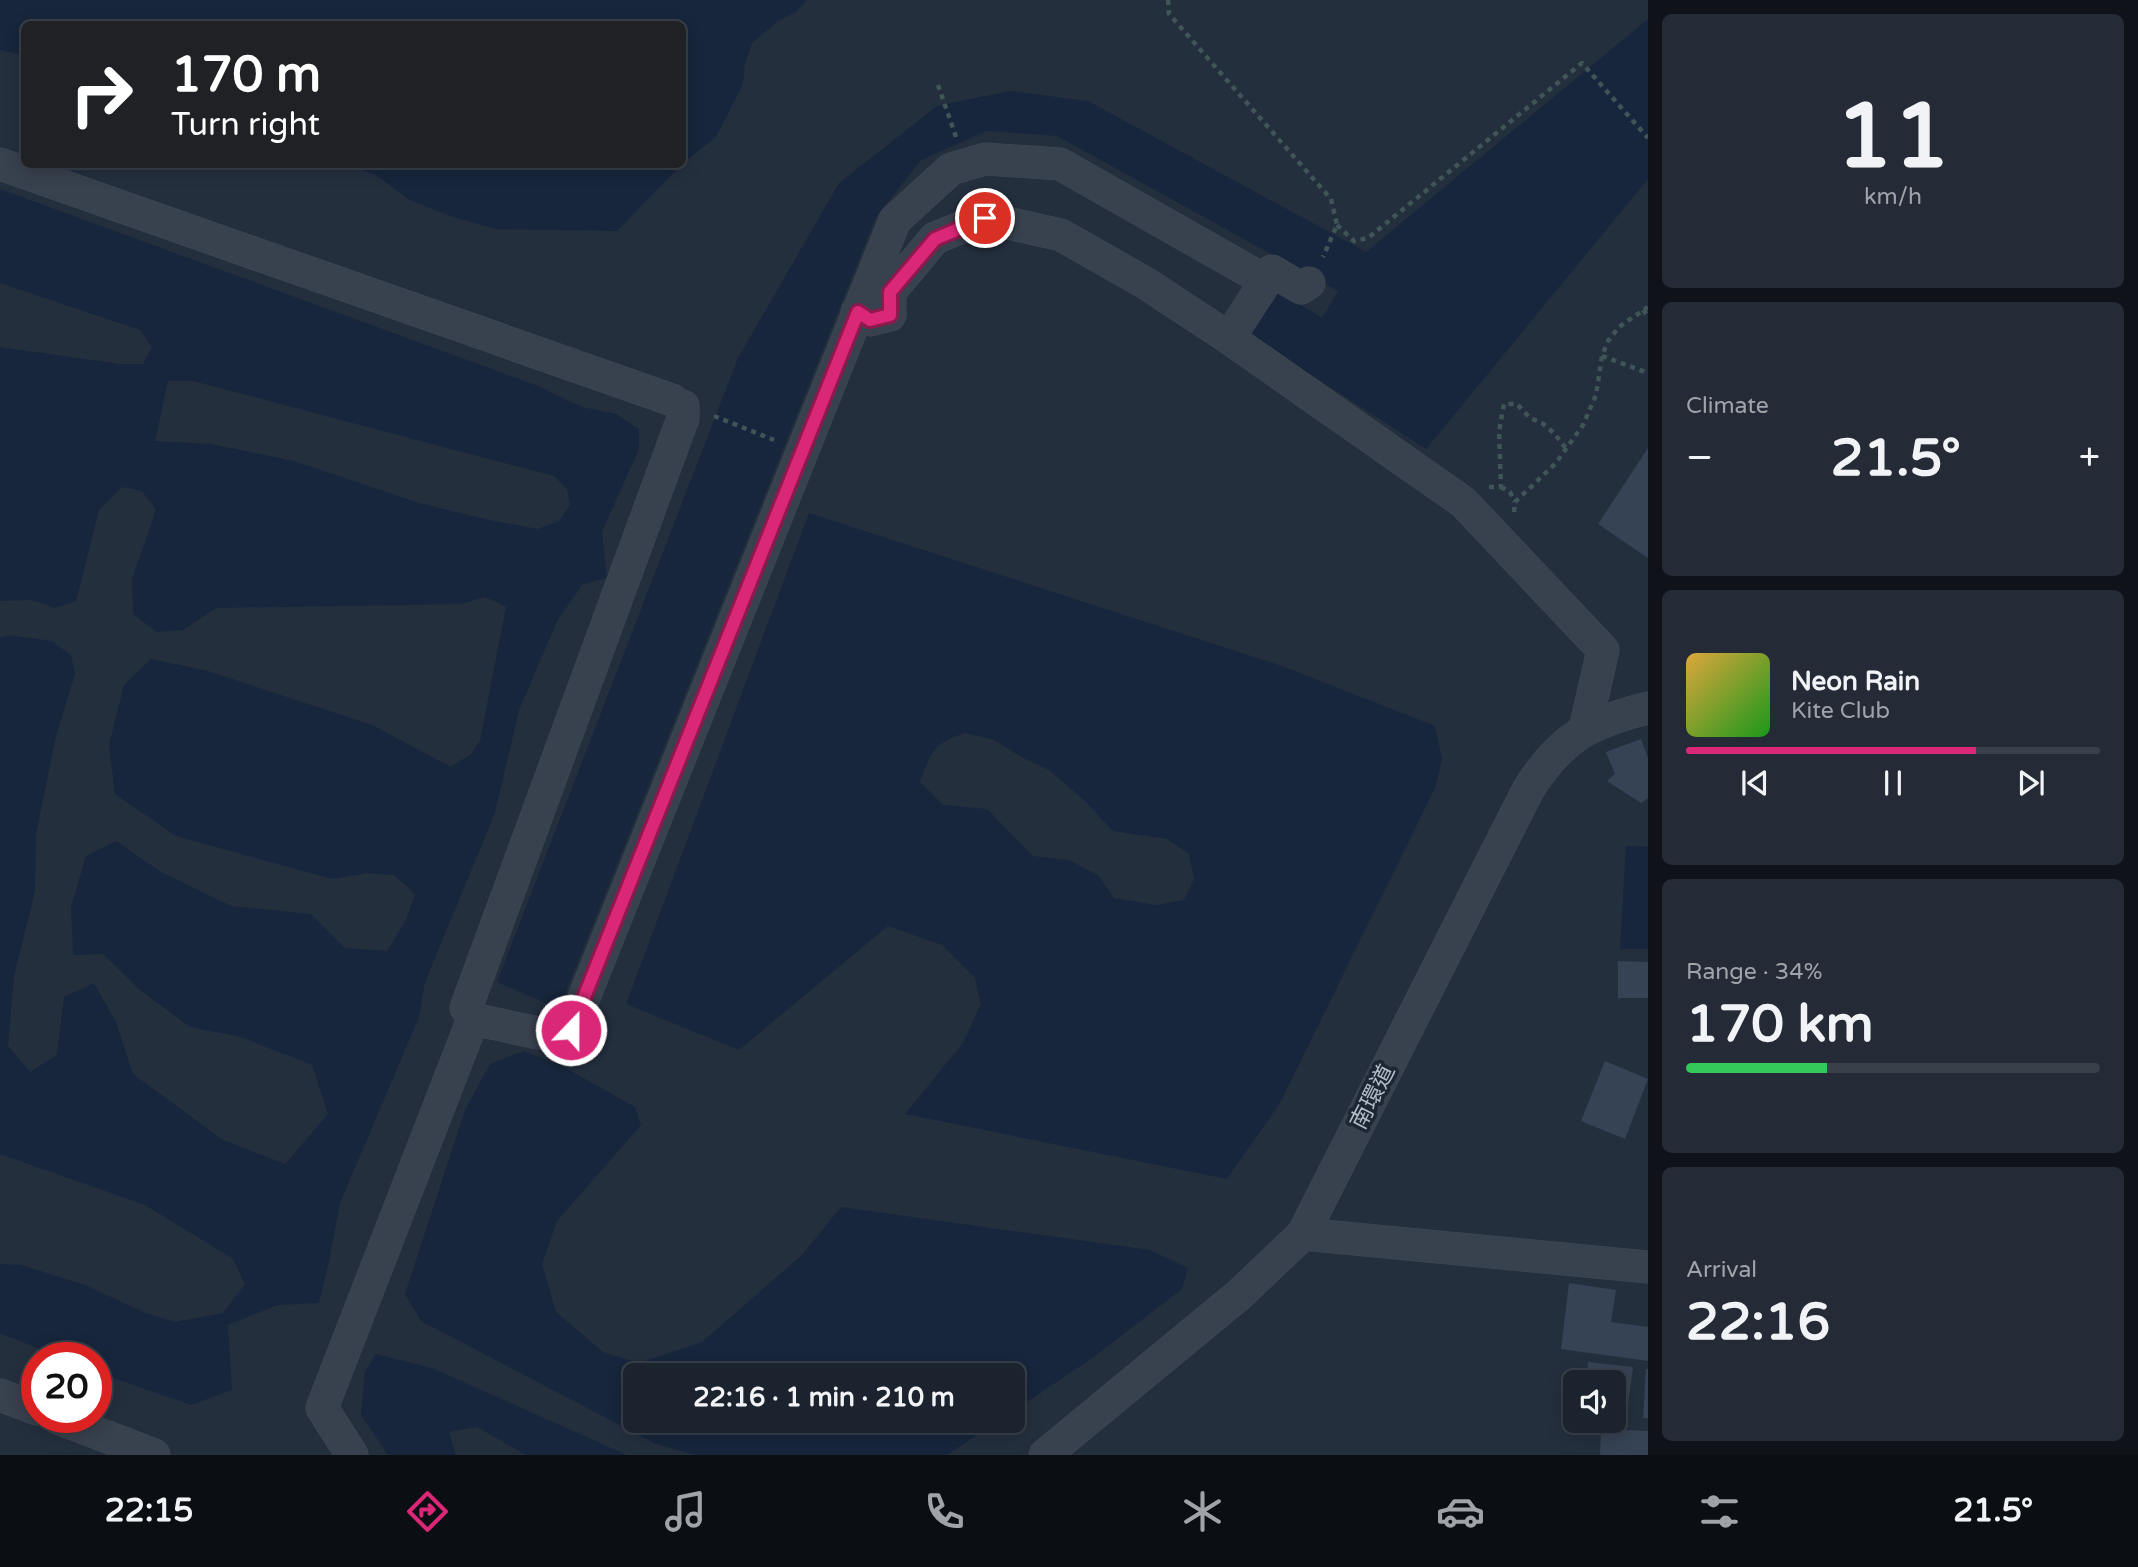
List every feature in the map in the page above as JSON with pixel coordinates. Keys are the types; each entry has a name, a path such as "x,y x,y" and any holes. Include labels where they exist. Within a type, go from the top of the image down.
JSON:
{"street":[{"path":"0,164 688,407 466,1008 473,1020 538,1033 571,1030 799,449 895,220 951,169 965,161 985,159 1060,164 1266,281"},
{"path":"858,312 870,320 890,315 890,292 935,239 985,218 1061,235 1147,284 1229,338 1463,502 1603,650 1585,729"},
{"path":"1229,338 1272,271 1301,288 1309,283"},
{"name":"南環道","path":"1045,1455 1240,1294 1303,1234 1528,790 1543,766 1585,729 1614,716 1648,708"},
{"path":"352,1455 322,1408 473,1020"},
{"path":"1303,1234 1648,1267"},
{"path":"0,1395 21,1403"},
{"path":"97,1433 154,1455"}],"path":[{"path":"1168,0 1169,13 1331,199 1336,228 1354,241 1368,238 1582,63 1648,138"},
{"path":"938,85 965,161"},
{"path":"1515,502 1567,450 1583,425 1596,395 1602,356 1608,341 1619,327 1645,309 1648,316"},
{"path":"1602,356 1648,373"},
{"path":"1501,487 1499,431 1504,404 1517,404 1530,418 1542,423 1554,433 1567,450"},
{"path":"688,407 799,449"},
{"path":"1463,502 1487,487 1501,487 1510,492 1515,502 1512,523 1495,536"}],"water":[{"path":"0,0 807,0 796,12 777,22 752,43 745,63 743,84 716,137 686,161 686,21 21,21 21,55 0,50"},
{"path":"1648,19 1648,179 1426,449 1248,334 1276,289 1322,318 1338,291 1057,136 987,131 921,160 876,217 559,1009 497,982 738,358 839,183 937,106 1010,91 1088,101 1366,252"},
{"path":"355,168 678,168 617,231 496,229 453,217 409,200 376,175"},
{"path":"0,189 538,386 582,407 616,414 639,429 639,449 602,532 607,578 583,584 557,621 519,710 495,813 425,982 419,1017 340,1203 319,1303 277,1305 228,1325 232,1390 191,1405 112,1378 112,1342 22,1342 0,1333 0,1264 21,1265 85,1285 148,1314 175,1322 223,1313 245,1284 233,1259 145,1205 0,1154 0,638 8,635 52,641 71,655 75,674 56,736 36,834 35,891 14,976 8,1046 30,1072 57,1055 64,997 94,983 116,1022 133,1074 223,1140 285,1164 328,1114 312,1065 241,1037 190,1027 140,990 103,954 73,955 71,907 86,856 116,841 161,872 231,906 311,914 345,948 387,951 406,920 415,894 394,875 368,873 332,879 176,836 115,794 109,745 124,685 151,659 208,671 372,725 451,767 471,754 480,741 506,607 485,597 461,604 216,608 183,630 157,632 133,614 132,579 156,510 142,491 122,487 99,510 76,601 55,608 31,600 0,601 0,347 120,364 143,364 152,347 140,330 0,283","holes":["168,381 193,381 554,476 567,489 570,505 559,521 538,529 419,503 294,461 211,444 155,441"]},
{"path":"809,513 1282,666 1435,726 1442,759 1435,788 1280,1103 1227,1179 905,1114 963,1043 981,1004 975,978 942,945 888,926 739,1050 626,1004","holes":["965,733 994,740 1049,770 1084,800 1113,831 1167,839 1189,854 1194,879 1184,900 1156,905 1114,898 1098,875 1069,860 1033,856 987,809 943,805 920,782 931,756 946,741"]},
{"path":"1626,846 1648,847 1648,949 1620,949"},
{"path":"524,1051 562,1066 635,1107 641,1125 557,1221 542,1264 556,1312 603,1352 639,1363 623,1363 623,1427 421,1321 405,1294 465,1110 490,1064"},
{"path":"841,1207 1150,1250 1188,1268 1182,1289 1091,1359 1025,1403 1025,1363 639,1363 702,1342 802,1255"},
{"path":"376,1354 432,1368 627,1455 526,1455 477,1427 449,1432 456,1455 388,1455 361,1415 365,1371"},
{"path":"635,1433 980,1433 947,1455 695,1455 656,1444"}],"building":[{"path":"1648,448 1648,558 1598,524"},
{"path":"1641,739 1648,758 1648,798 1641,803 1607,781 1615,774 1606,752"},
{"path":"1618,961 1648,962 1648,998 1618,998"},
{"path":"1605,1061 1648,1079 1625,1139 1581,1121"},
{"path":"1569,1283 1616,1290 1611,1322 1648,1327 1648,1361 1561,1349"},
{"path":"1588,1362 1633,1367 1626,1420 1626,1370 1587,1370"},
{"path":"1646,1369 1648,1418 1643,1418"},
{"path":"1648,1431 1648,1455 1600,1455 1601,1433"}],"route":[{"path":"571,1030 858,312 870,320 890,315 890,292 935,239 985,218"}]}
